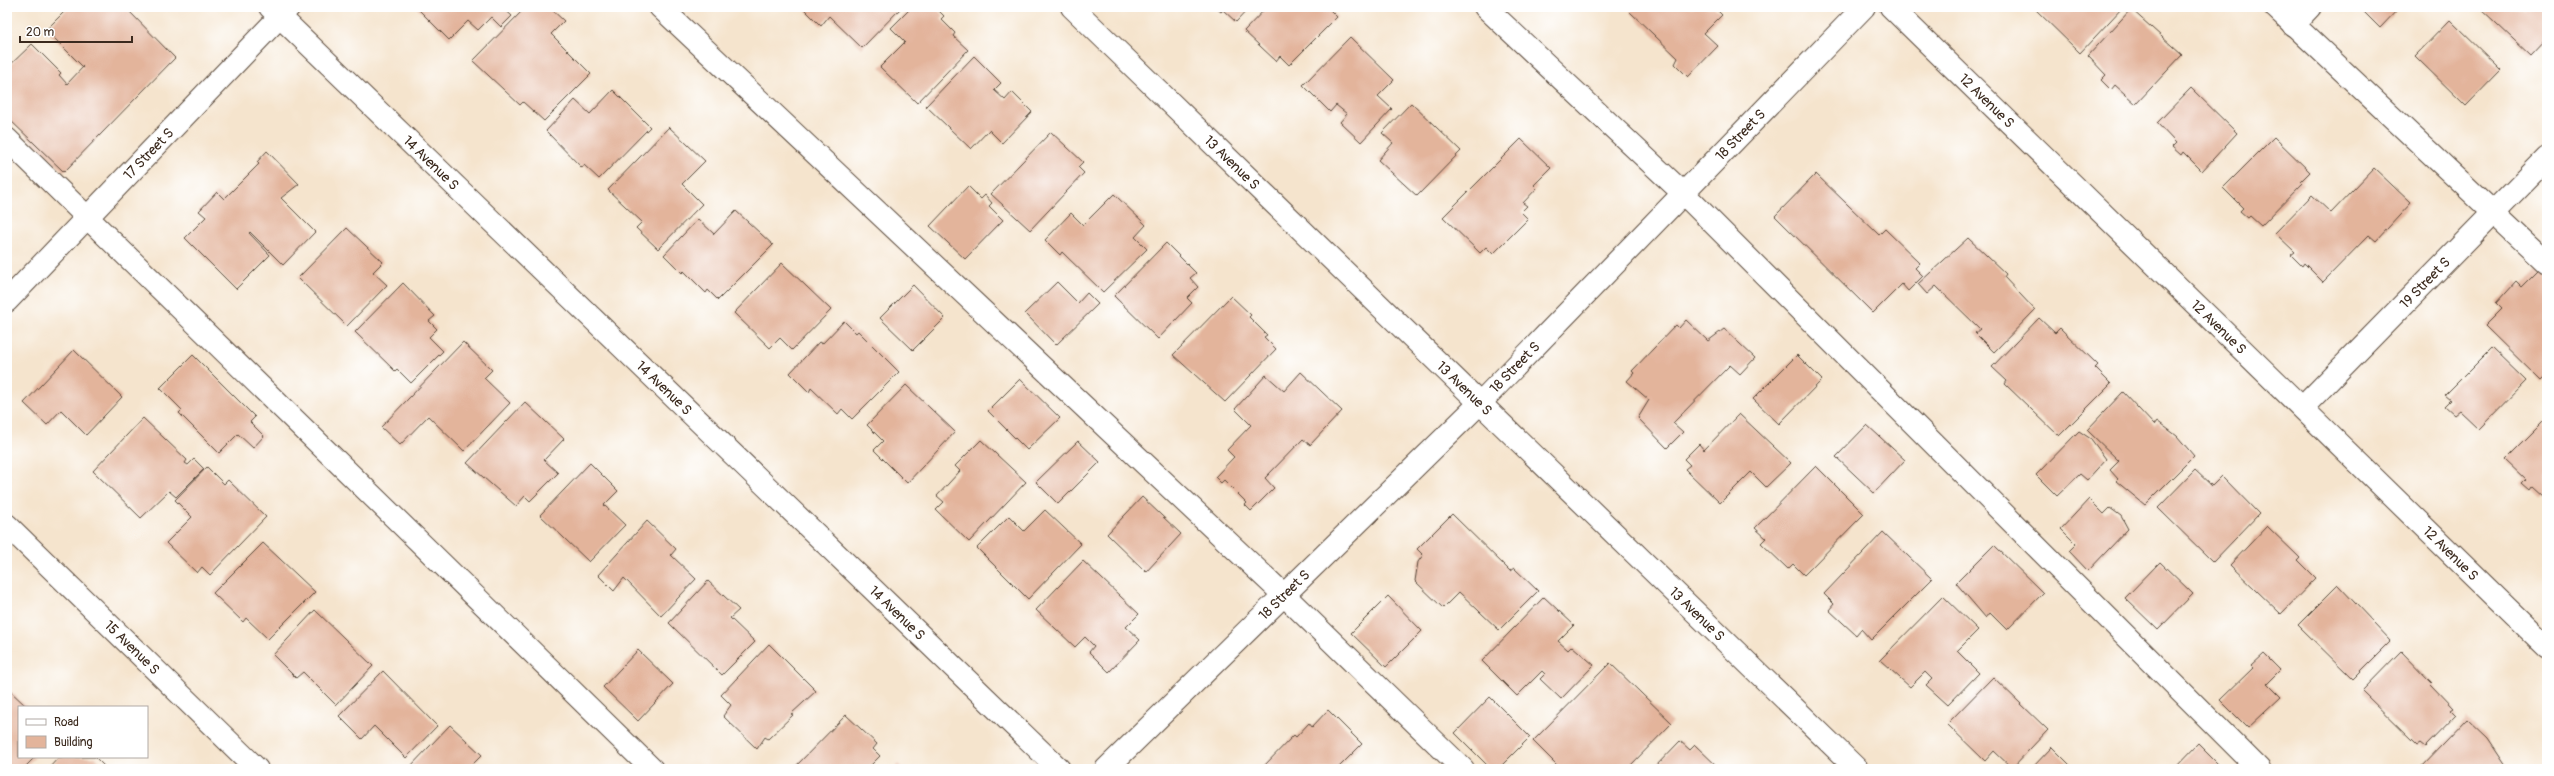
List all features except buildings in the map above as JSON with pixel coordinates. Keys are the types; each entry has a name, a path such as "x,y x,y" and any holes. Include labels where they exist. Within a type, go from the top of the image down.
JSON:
{"street":[{"path":"660,7 1284,595 1463,769"},
{"name":"13 Avenue S","path":"1072,7 1479,404 1857,769"},
{"path":"1485,7 1683,193 2260,769"},
{"name":"18 Street S","path":"1106,769 1479,404 1864,7"},
{"path":"2275,7 2492,213 2547,263"},
{"path":"2293,25 2310,7"},
{"name":"17 Street S","path":"7,301 88,217 280,10"},
{"name":"14 Avenue S","path":"280,10 1059,769"},
{"name":"12 Avenue S","path":"1904,11 2547,647"},
{"path":"7,139 652,769"},
{"name":"19 Street S","path":"2303,407 2547,158"},
{"name":"15 Avenue S","path":"7,525 257,769"}]}
